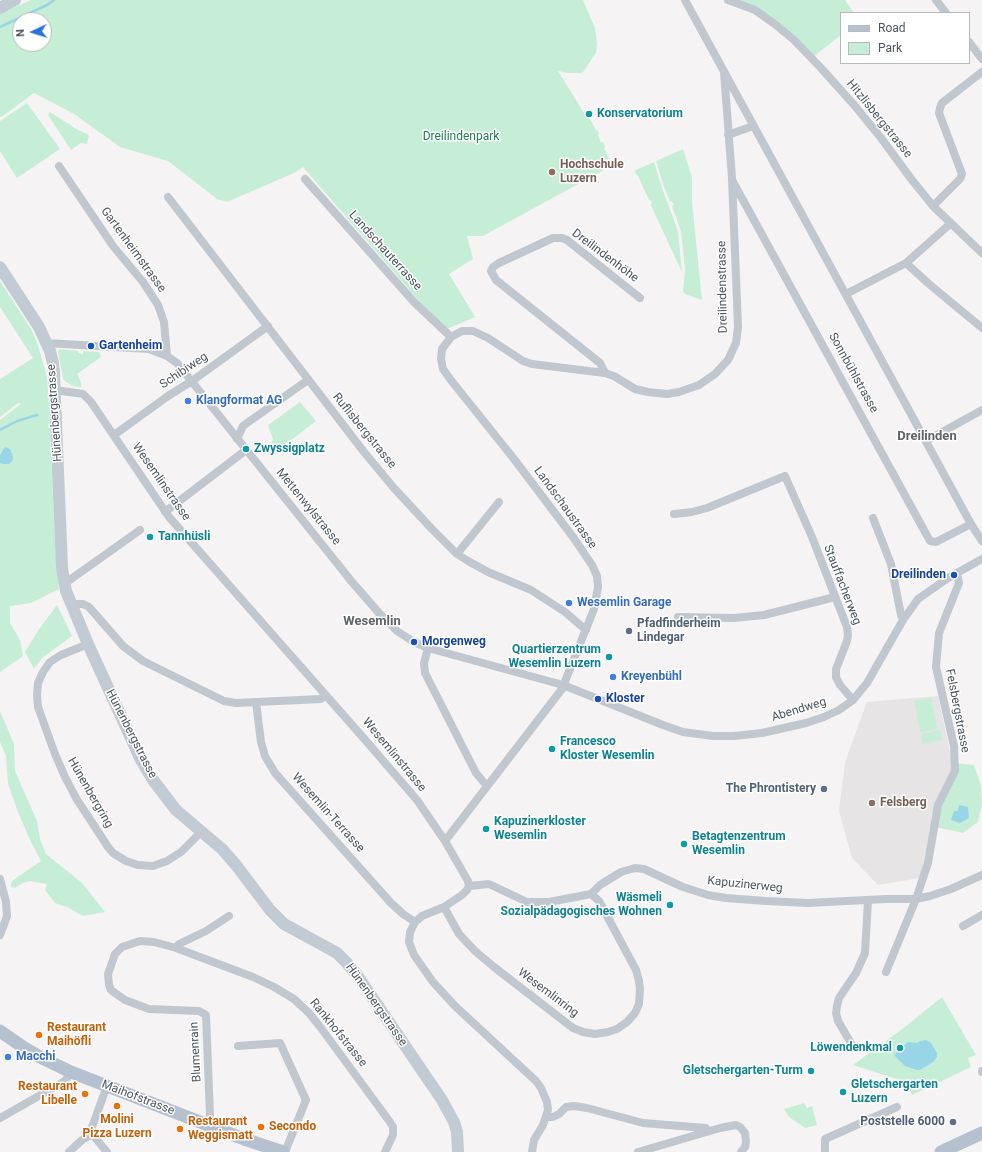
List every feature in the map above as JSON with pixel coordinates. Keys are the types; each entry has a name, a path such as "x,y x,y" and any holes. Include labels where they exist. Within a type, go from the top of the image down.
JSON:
{"main road":[{"name":"Maihofstrasse","path":"0,1030 23,1047 70,1072 284,1152"},
{"path":"941,1152 982,1133"}],"street":[{"path":"0,8 16,0"},
{"path":"685,0 982,541"},
{"name":"Hitzlisbergstrasse","path":"728,0 754,10 794,40 855,106 933,206 950,224 982,253"},
{"path":"936,0 945,12"},
{"path":"970,43 982,59"},
{"name":"Dreilindenstrasse","path":"491,271 496,280 600,363 605,373 614,376 635,389 667,394 679,392 699,385 715,374 728,360 736,343 738,327 732,178 724,72"},
{"path":"933,206 960,179 962,174 939,113 940,108 942,103 982,72"},
{"path":"728,135 753,126"},
{"name":"Gartenheimstrasse","path":"59,166 113,246 143,282 158,305 164,322 167,356"},
{"name":"Sonnbühlstrasse","path":"732,178 930,540 936,542 972,524"},
{"name":"Landschauterrasse","path":"305,179 414,302 451,337"},
{"name":"Ruflisbergstrasse","path":"168,197 308,380 393,487 457,554 468,562 488,572 531,590 565,612 586,630"},
{"path":"846,294 906,263 950,224"},
{"name":"Dreilindenhöhe","path":"491,271 493,267 499,263 553,238 562,238 567,240 640,298"},
{"path":"906,263 982,328"},
{"name":"Hünenbergstrasse","path":"0,267 39,327 52,363 55,390 61,550 64,584 88,644 141,760 153,780 176,810 222,849 270,910 284,924 336,953 357,974 442,1100 454,1122 457,1132 458,1152"},
{"name":"Schibiweg","path":"114,435 268,326"},
{"path":"451,337 462,331 473,331 488,338 523,361 532,364 605,373"},
{"name":"Landschaustrasse","path":"445,841 557,695 563,685 594,609 598,587 597,576 592,565 514,459 443,369 441,359 442,349 451,337"},
{"name":"Mettenwylstrasse","path":"46,343 140,348 158,351 167,356 177,363 352,582 397,631 414,642 428,648 563,685"},
{"path":"237,439 243,426 247,422 308,380"},
{"name":"Wesemlinstrasse","path":"55,390 83,394 87,398 114,435 165,512 417,800 445,841 468,880 469,886"},
{"path":"926,441 982,410"},
{"path":"165,512 246,450"},
{"name":"Stauffacherweg","path":"674,514 699,510 785,476 812,538 847,627 848,635 836,670 836,677 840,685 853,700"},
{"path":"457,554 499,502"},
{"path":"873,518 891,564 903,620"},
{"path":"64,584 140,530"},
{"name":"Abendweg","path":"563,685 662,725 683,732 712,736 734,736 786,728 824,717 839,710 853,700 867,683 903,620 913,605 922,596 957,573 982,559"},
{"name":"Felsbergstrasse","path":"916,899 928,863 938,805 954,771 954,746 936,667 939,633 959,583 957,573"},
{"path":"678,617 734,618 764,615 835,597"},
{"path":"72,606 82,604 89,607 123,646 143,661 224,701 236,703 321,699 325,694"},
{"name":"Hünenbergring","path":"88,644 61,655 50,662 38,683 37,695 38,707 55,754 65,778 76,798 113,853 126,861 138,865 153,866 167,861 182,852 202,831"},
{"path":"428,648 424,663 425,673 476,774 487,786"},
{"name":"Wesemlin-Terrasse","path":"256,702 261,742 265,756 275,773 391,903 415,922"},
{"name":"Kapuzinerweg","path":"469,886 489,884 528,902 563,900 591,894 600,885 621,872 635,868 644,869 655,873 693,891 726,898 808,903 916,899 951,889 982,875"},
{"path":"0,879 6,902 7,916 0,935"},
{"path":"469,886 462,895 444,907 422,916 415,922 410,932 410,948 433,982 455,1006 543,1090 547,1102 546,1117 534,1140 532,1152"},
{"name":"Wesemlinring","path":"444,907 459,934 494,968 573,1028 583,1032 595,1034 618,1029 628,1022 635,1013 640,997 639,981 636,970 599,901 591,894"},
{"path":"886,972 916,899"},
{"path":"852,1045 838,1021 836,1013 839,998 856,973 865,953 868,900"},
{"path":"963,926 982,915"},
{"path":"176,948 179,944 206,931 229,916"},
{"name":"Rankhofstrasse","path":"112,959 122,947 140,941 154,942 176,948 253,977 294,999 309,1013 321,1028 390,1122 394,1135 385,1152"},
{"name":"Blumenrain","path":"112,959 108,974 109,985 111,990 125,1000 149,1009 199,1011 206,1015 210,1115 209,1125"},
{"path":"238,1046 280,1043 303,1093 306,1100 284,1152"},
{"path":"0,1118 65,1081 70,1072"},
{"path":"107,1086 92,1127 92,1134 107,1152"},
{"path":"546,1117 553,1117 559,1114 566,1107 574,1106 643,1123 706,1128 707,1131"},
{"path":"825,1152 825,1139 897,1107"},
{"path":"638,1152 707,1131 736,1125 745,1133 745,1147 741,1152"},
{"path":"69,1152 82,1140 92,1134"}],"shaded area":[{"path":"938,696 951,756 951,771 935,803 932,814 928,851 920,878 878,885 852,858 839,811 845,762 867,702"}],"green space":[{"name":"Dreilindenpark","path":"31,0 583,0 595,28 597,43 596,53 583,72 568,73 558,71 584,113 588,111 591,114 590,119 599,134 601,143 603,142 604,148 613,165 483,236 467,236 473,259 449,274 475,317 447,329 420,302 303,167 296,172 227,202 217,199 168,161 120,147 74,114 34,93 0,117 0,14"},
{"path":"732,0 845,0 853,12 840,12 840,36 813,57 789,33"},
{"path":"27,103 60,149 17,178 0,151 0,121"},
{"path":"50,112 78,130 89,135 87,144 81,143 71,150 48,115"},
{"path":"683,149 692,178 692,202 702,300 685,294 683,291 685,270 681,231 672,206 674,205 672,201 670,202 656,161"},
{"path":"654,162 678,231 682,272 653,210 651,205 652,201 649,200 638,176 634,171"},
{"path":"0,281 31,329 38,345 47,377 55,544 59,589 31,603 10,606 10,623 20,640 23,656 0,672 0,420 21,404 18,403 0,417 0,379 33,358 0,307"},
{"path":"60,349 78,351 78,353 83,354 83,351 99,352 101,357 77,374 81,382 81,387 73,386 63,379 58,351"},
{"path":"300,402 316,421 273,454 270,454 268,445 273,439 268,425"},
{"path":"57,605 72,636 42,658 34,669 25,652 37,632"},
{"path":"931,698 937,729 920,732 914,701"},
{"path":"0,711 14,744 15,771 37,821 40,839 46,854 82,883 105,912 83,916 67,907 55,903 45,890 46,884 30,881 15,888 11,887 12,881 41,861 18,812 8,784 6,756 0,742"},
{"path":"940,730 942,740 923,744 921,734"},
{"path":"955,763 974,765 981,786 982,804 978,822 963,833 935,827"},
{"path":"942,997 976,1055 968,1058 971,1067 912,1095 906,1082 853,1065 901,1030"},
{"path":"804,1103 807,1108 812,1106 817,1125 805,1128 789,1117 784,1109"}],"water":[{"path":"5,447 10,449 12,453 13,460 9,464 0,463 0,455"},
{"path":"959,805 968,807 969,818 960,823 951,820 954,811 958,811"},
{"path":"926,1040 931,1043 937,1053 937,1057 933,1062 920,1070 905,1066 894,1055 908,1042 917,1043"}],"waterway":[{"path":"0,27 47,5 54,0"},
{"path":"0,430 17,421 37,415"}],"place":[{"name":"Konservatorium","path":"589,114"},
{"name":"Hochschule Luzern","path":"552,172"},
{"name":"Gartenheim","path":"91,346"},
{"name":"Klangformat AG","path":"188,401"},
{"name":"Zwyssigplatz","path":"246,449"},
{"name":"Tannhüsli","path":"150,537"},
{"name":"Dreilinden","path":"954,575"},
{"name":"Wesemlin Garage","path":"569,603"},
{"name":"Pfadfinderheim Lindegar","path":"629,631"},
{"name":"Morgenweg","path":"414,642"},
{"name":"Quartierzentrum Wesemlin Luzern","path":"609,657"},
{"name":"Kreyenbühl","path":"613,677"},
{"name":"Kloster","path":"598,699"},
{"name":"Francesco Kloster Wesemlin","path":"552,749"},
{"name":"The Phrontistery","path":"824,789"},
{"name":"Felsberg","path":"872,803"},
{"name":"Kapuzinerkloster Wesemlin","path":"486,829"},
{"name":"Betagtenzentrum Wesemlin","path":"684,844"},
{"name":"Wäsmeli Sozialpädagogisches Wohnen","path":"670,905"},
{"name":"Restaurant Maihöfli","path":"39,1035"},
{"name":"Löwendenkmal","path":"900,1048"},
{"name":"Macchi","path":"8,1057"},
{"name":"Gletschergarten-Turm","path":"811,1071"},
{"name":"Gletschergarten Luzern","path":"843,1092"},
{"name":"Restaurant Libelle","path":"85,1094"},
{"name":"Molini Pizza Luzern","path":"117,1106"},
{"name":"Poststelle 6000","path":"953,1122"},
{"name":"Secondo","path":"261,1127"},
{"name":"Restaurant Weggismatt","path":"180,1129"}],"district":[{"name":"Dreilinden","path":"927,437"},
{"name":"Wesemlin","path":"372,622"}]}
